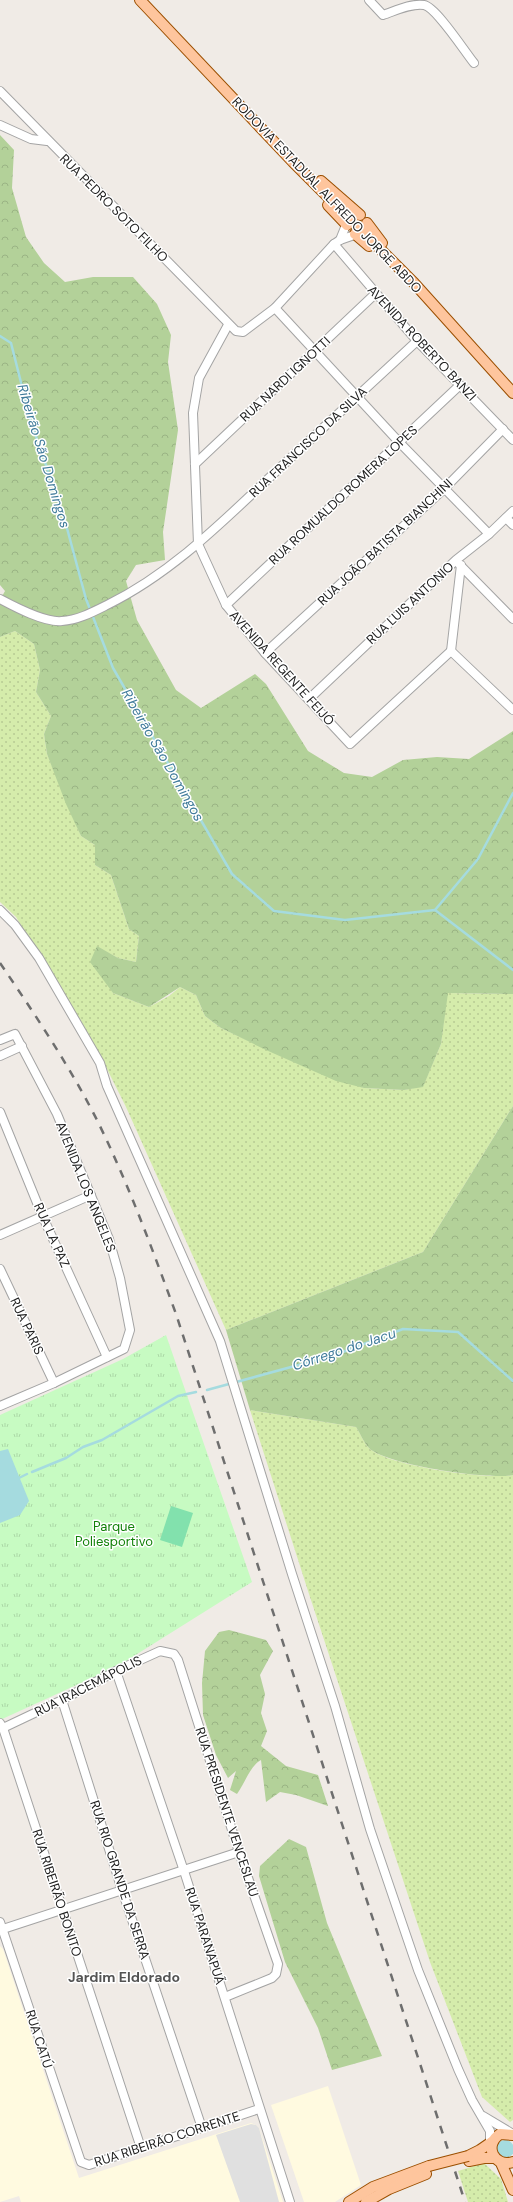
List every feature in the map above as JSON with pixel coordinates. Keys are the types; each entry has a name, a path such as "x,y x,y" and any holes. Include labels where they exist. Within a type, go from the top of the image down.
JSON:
{"main road":[{"name":"RODOVIA ESTADUAL ALFREDO JORGE ABDO","path":"140,0 348,221 361,226 513,393"},
{"path":"293,162 320,180 361,226"},
{"path":"468,2159 500,2134 513,2134"},
{"path":"491,2142 491,2147 513,2190"},
{"path":"349,2202 388,2180 468,2159 484,2158 513,2162"},
{"path":"366,2202 430,2169"}],"street":[{"path":"369,0 383,15 416,4 427,5 437,14 474,63"},
{"name":"RUA PEDRO SOTO FILHO","path":"0,91 47,141 228,325"},
{"path":"0,125 30,139 47,141"},
{"path":"228,325 236,331 243,332 275,308 337,242 361,226 355,215 348,221 337,242"},
{"name":"AVENIDA ROBERTO BANZI","path":"337,242 375,294 417,341 513,440"},
{"name":"RUA NARDI IGNOTTI","path":"195,464 375,294"},
{"path":"275,308 356,397 489,534"},
{"name":"AVENIDA REGENTE FEIJÓ","path":"228,325 199,378 193,412 198,544 226,605 265,653 350,744 451,651"},
{"name":"RUA FRANCISCO DA SILVA","path":"0,599 21,610 54,621 76,618 128,595 152,579 198,544 417,341"},
{"name":"RUA ROMUALDO ROMERA LOPES","path":"226,605 460,385"},
{"name":"RUA JOÃO BATISTA BIANCHINI","path":"265,653 445,488 503,429"},
{"name":"RUA LUIS ANTONIO","path":"309,699 513,511"},
{"path":"506,518 513,525"},
{"path":"458,562 513,619"},
{"path":"458,562 451,651 513,710"},
{"path":"0,910 15,925 39,958 100,1062 106,1086 220,1341 292,1574 335,1706 372,1836 418,1970 458,2069 490,2131 491,2142"},
{"name":"AVENIDA LOS ANGELES","path":"0,1040 15,1034 22,1046 57,1114 109,1239 120,1278 130,1330 124,1349 107,1357"},
{"path":"0,1056 22,1046"},
{"name":"RUA LA PAZ","path":"0,1112 42,1215 107,1357"},
{"path":"0,1235 42,1215 91,1195"},
{"name":"RUA PARIS","path":"0,1269 54,1383"},
{"path":"0,1406 54,1383 107,1357"},
{"name":"RUA IRACEMÁPOLIS","path":"2,1726 62,1700 116,1671 160,1651 174,1654 178,1660"},
{"name":"RUA PRESIDENTE VENCESLAU","path":"178,1660 239,1852 278,1964 278,1970 272,1978 224,1997"},
{"name":"RUA PARANAPUÃ","path":"116,1671 184,1871 290,2202"},
{"name":"RUA RIO GRANDE DA SERRA","path":"62,1700 122,1890 202,2128"},
{"name":"RUA RIBEIRÃO BONITO","path":"2,1726 141,2148"},
{"path":"1,1927 63,1910 239,1852"},
{"name":"RUA CATÚ","path":"1,1927 78,2157"},
{"name":"RUA RIBEIRÃO CORRENTE","path":"78,2157 81,2162 89,2165 259,2109"},
{"path":"481,2114 513,2134"}],"shaded area":[{"path":"0,1946 3,1949 79,2178 251,2123 259,2128 283,2202 21,2202 19,2196 0,2202"},
{"path":"328,2086 361,2185 335,2202 304,2202 271,2105"},
{"path":"251,2124 256,2125 259,2128 279,2202 240,2202 216,2135"}],"green space":[{"path":"0,135 14,150 12,188 26,237 44,263 65,282 93,277 133,277 157,304 171,335 168,362 178,430 163,532 165,560 136,565 126,581 137,620 176,690 201,708 255,674 266,684 308,751 344,773 372,777 403,760 437,757 469,759 513,731 513,994 448,993 441,1044 423,1087 404,1090 364,1088 336,1081 221,1028 205,1016 196,995 180,987 149,1007 113,993 90,962 97,946 118,958 136,962 139,936 129,929 111,875 95,865 95,845 81,836 66,804 47,754 44,734 51,716 36,692 40,670 34,644 15,631 0,637 0,600 5,591 0,585"},
{"path":"15,631 34,644 40,670 36,692 51,716 44,734 47,754 81,836 95,845 95,865 111,875 129,929 139,936 136,962 118,958 97,947 113,993 149,1007 169,996 180,987 196,995 205,1016 221,1028 299,1064 364,1088 404,1090 423,1086 441,1044 447,993 513,994 513,1106 423,1252 226,1330 126,1107 102,1059 16,917 0,902 0,637"},
{"path":"513,1106 513,1475 501,1476 461,1473 438,1470 395,1460 379,1454 369,1448 356,1427 250,1410 226,1330 423,1252"},
{"name":"Parque Poliesportivo","path":"166,1335 252,1582 118,1666 0,1720 0,1415 123,1359"},
{"path":"250,1410 356,1427 369,1448 379,1455 416,1466 482,1475 513,1475 513,2120 510,2122 482,2097 430,1962"},
{"path":"171,1506 193,1513 182,1547 160,1540"},
{"path":"229,1630 266,1640 273,1651 260,1675 265,1694 261,1713 267,1731 261,1746 286,1766 318,1775 328,1806 296,1795 280,1792 266,1802 261,1760 251,1770 237,1794 230,1790 236,1771 228,1778 216,1755 203,1715 202,1683 205,1651 219,1632"},
{"path":"289,1839 306,1847 327,1923 382,2056 332,2070 318,2028 285,1962 259,1876 260,1866"},
{"path":"484,2163 501,2179 508,2202 468,2202 458,2171"}],"water":[{"path":"8,1449 29,1501 20,1515 0,1523 0,1451"},
{"path":"501,2140 509,2140 514,2145 512,2156 509,2158 501,2158 496,2153 496,2145"}],"waterway":[{"name":"Ribeirão São Domingos","path":"0,336 11,343 31,422 64,517 86,599 113,668 232,874 274,911 345,920 435,910 513,970"},
{"path":"435,910 478,859 513,793"},
{"name":"Córrego do Jacu","path":"207,1390 335,1355 403,1329 458,1332 513,1381"},
{"name":"Córrego do Jacu","path":"32,1472 66,1458 83,1447 102,1440 178,1396 196,1392"},
{"name":"Córrego do Jacu","path":"19,1478 27,1474"}],"railway":[{"path":"0,963 63,1059 97,1120 129,1192 158,1265 176,1314 465,2202"}],"district":[{"name":"Jardim Eldorado","path":"124,1977"}]}
